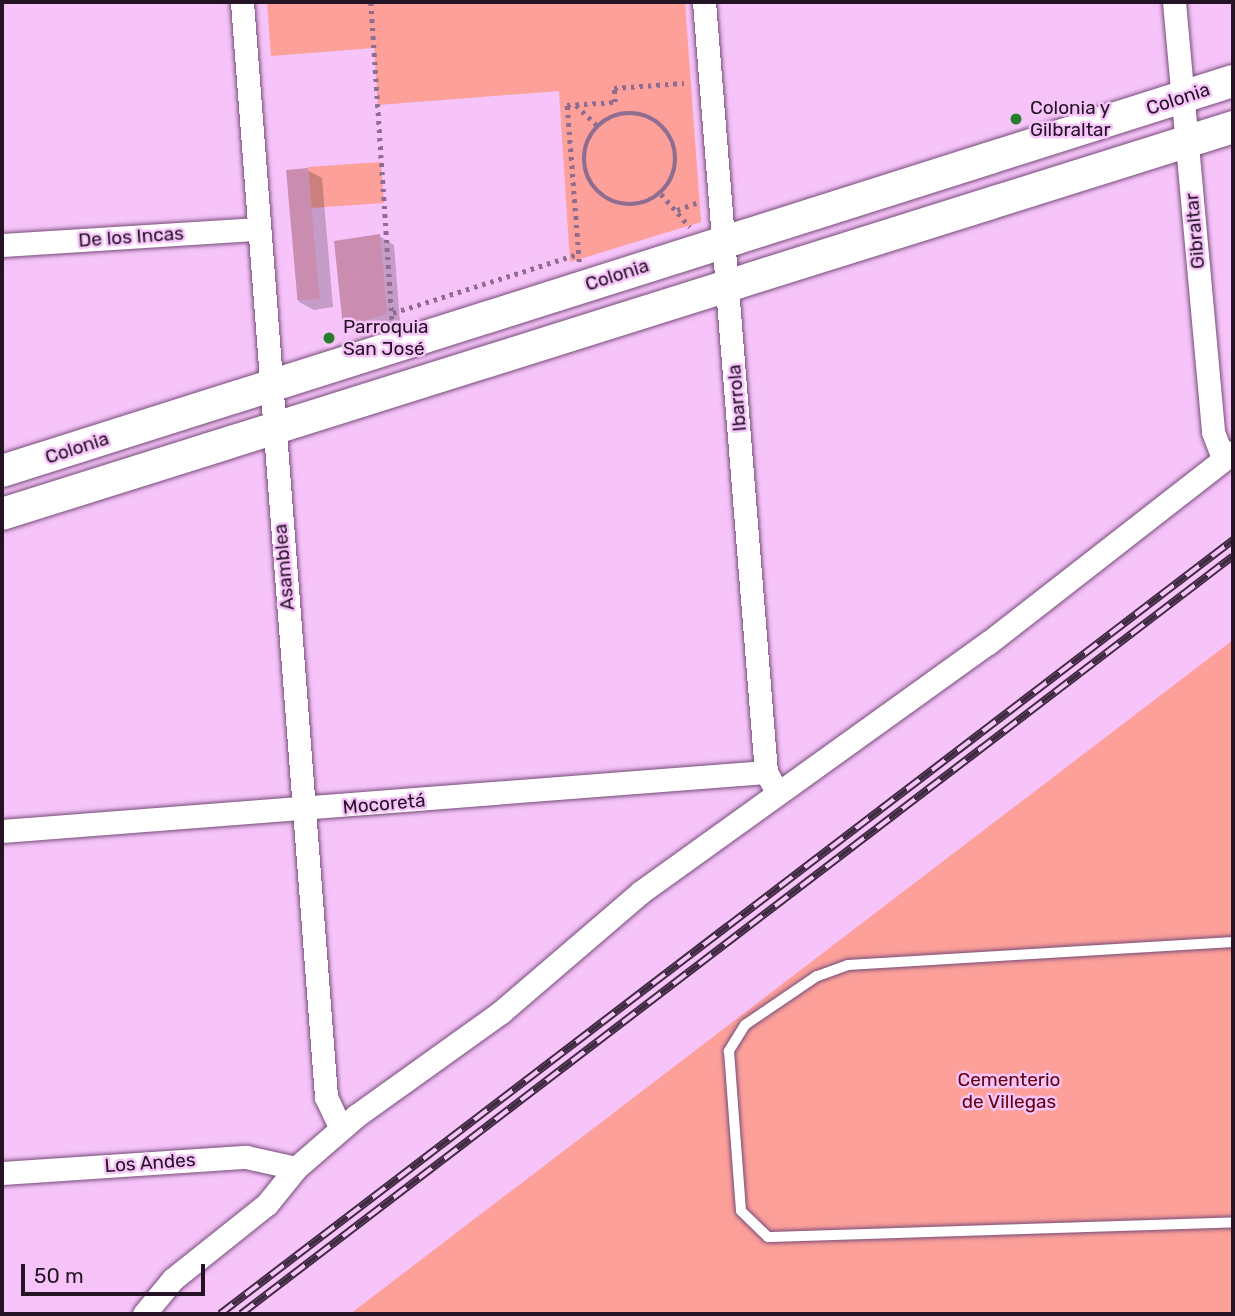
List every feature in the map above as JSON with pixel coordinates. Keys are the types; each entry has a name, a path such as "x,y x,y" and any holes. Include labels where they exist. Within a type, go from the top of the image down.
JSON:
{"street":[{"name":"Asamblea","path":"242,2 272,428 326,1097 341,1129"},
{"name":"Ibarrola","path":"704,2 721,242 729,287 771,782"},
{"name":"Gibraltar","path":"1174,2 1213,432 1228,455"},
{"name":"Colonia","path":"2,471 1233,81"},
{"path":"2,514 1233,127"},
{"name":"De los Incas","path":"2,246 259,229"},
{"path":"144,1314 173,1279 267,1204 296,1168 341,1129 501,1012 771,782 998,635 1228,455"},
{"name":"Mocoretá","path":"2,831 771,782"},
{"name":"Los Andes","path":"2,1173 246,1157 296,1168"}],"lane":[{"path":"1233,942 848,965 817,976 745,1025 729,1051 741,1211 768,1237 1233,1222"}],"path":[{"path":"372,2 394,346"},
{"path":"585,267 578,254 567,105 615,102 614,88 684,83"},
{"path":"575,104 598,126"},
{"path":"639,114 664,128 677,155 661,194 635,206 596,191 584,165 598,126 639,114"},
{"path":"677,236 690,231"},
{"path":"393,313 578,254"}],"green space":[{"path":"267,2 685,2 701,222 570,262 559,91 378,105 374,48 271,56"},
{"path":"381,162 384,203 311,208 308,167"},
{"name":"Cementerio de Villegas","path":"1233,640 1233,1314 350,1314"}],"building":[{"path":"308,168 319,299 298,300 286,170"},
{"path":"380,234 387,314 343,327 334,241"}],"railway":[{"path":"220,1314 1233,540"},
{"path":"241,1314 1233,556"}],"place":[{"name":"Colonia y Gilbraltar","path":"1016,119"},
{"name":"Parroquia San José","path":"329,338"}]}
